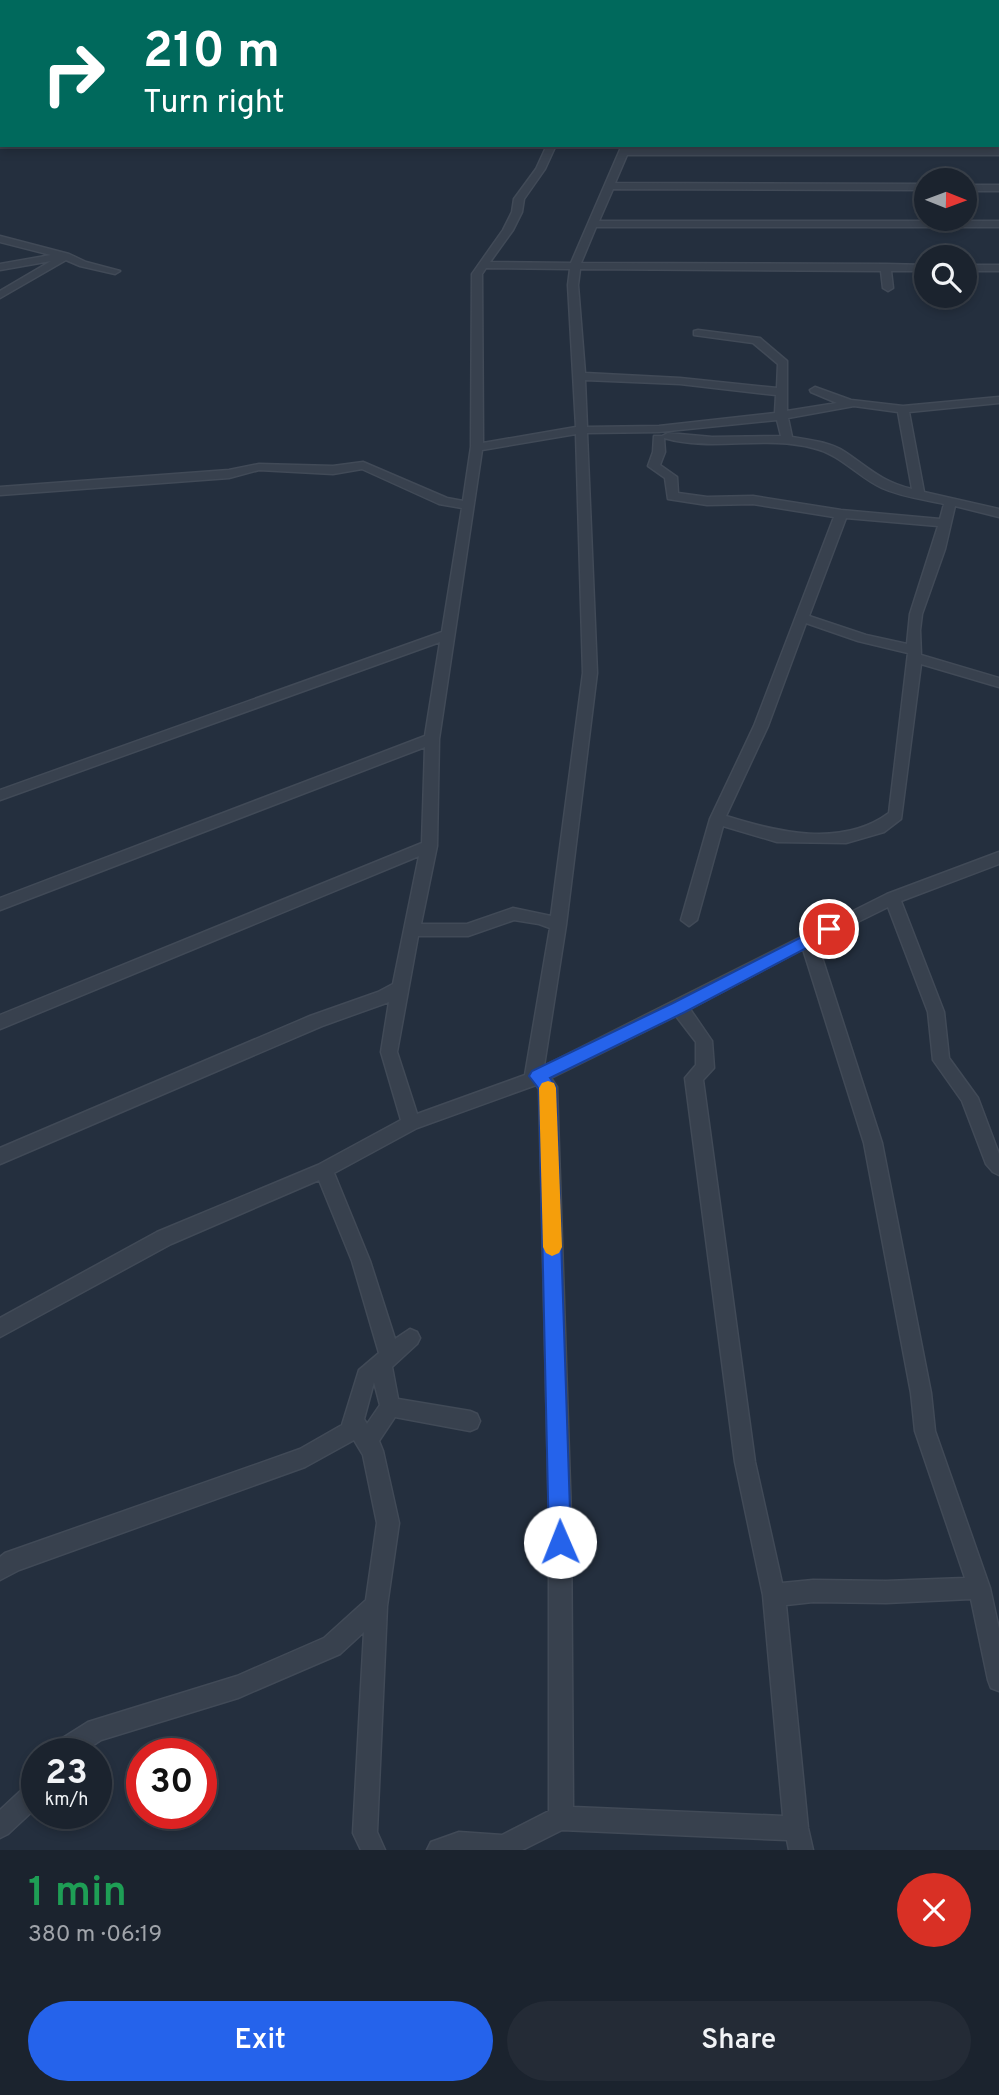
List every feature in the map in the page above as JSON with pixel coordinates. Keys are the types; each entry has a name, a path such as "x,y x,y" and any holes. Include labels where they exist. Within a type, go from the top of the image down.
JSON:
{"street":[{"path":"411,1123 389,1052 429,846 432,739 477,447 477,274 508,230 517,212 519,199 540,169 551,147"},
{"path":"536,1077 590,673 573,285 576,263 626,149 999,152"},
{"path":"609,186 914,187"},
{"path":"977,188 999,188"},
{"path":"593,224 999,224"},
{"path":"0,239 115,271"},
{"path":"0,267 37,258 64,258"},
{"path":"0,295 64,258"},
{"path":"483,265 576,263 914,268"},
{"path":"886,267 888,288"},
{"path":"977,268 999,268"},
{"path":"698,332 749,338 760,342 785,366 781,414 787,439"},
{"path":"579,376 680,381 783,392"},
{"path":"815,390 844,403 903,409 999,400"},
{"path":"659,433 854,403"},
{"path":"903,409 919,496"},
{"path":"477,447 580,430 659,433 712,440 787,439 832,450 873,480 919,496 998,509"},
{"path":"659,433 659,452 654,466 671,477 672,496 707,501 753,500 841,513 944,523"},
{"path":"0,491 229,474 258,467 333,470 363,465 443,500 467,506"},
{"path":"717,819 777,837 857,836 892,820 897,809 915,654 913,630 939,549 950,503"},
{"path":"689,919 717,819 761,726 841,513"},
{"path":"803,618 999,682"},
{"path":"0,795 447,635"},
{"path":"0,904 432,739"},
{"path":"0,1022 429,846"},
{"path":"0,1328 164,1238 324,1170 411,1123 536,1077 892,898 997,862"},
{"path":"892,898 936,1012 942,1060 969,1098 992,1159 999,1167"},
{"path":"411,930 468,930 513,914 541,918 558,925"},
{"path":"808,939 873,1143 921,1393 925,1431 979,1588 999,1680"},
{"path":"0,1156 316,1021 384,997 400,987"},
{"path":"439,1850 459,1844 503,1847 561,1818 798,1839 774,1595 745,1462 694,1078 705,1068 704,1041 679,1007"},
{"path":"536,1077 548,1087 549,1115 560,1516 561,1818"},
{"path":"324,1170 361,1261 386,1359 390,1408 367,1441"},
{"path":"0,1569 13,1561 305,1457 350,1431 366,1377 410,1338"},
{"path":"390,1408 470,1421"},
{"path":"353,1420 373,1451 388,1523 376,1606 365,1833 373,1850"},
{"path":"774,1595 813,1591 886,1592 979,1588"},
{"path":"83,1738 96,1730 238,1687 332,1646 376,1606"},
{"path":"0,1826 21,1806"}],"slow traffic":[{"path":"548,1088 552,1247"}],"route":[{"path":"560,1542 548,1087 538,1076 829,929"}]}
